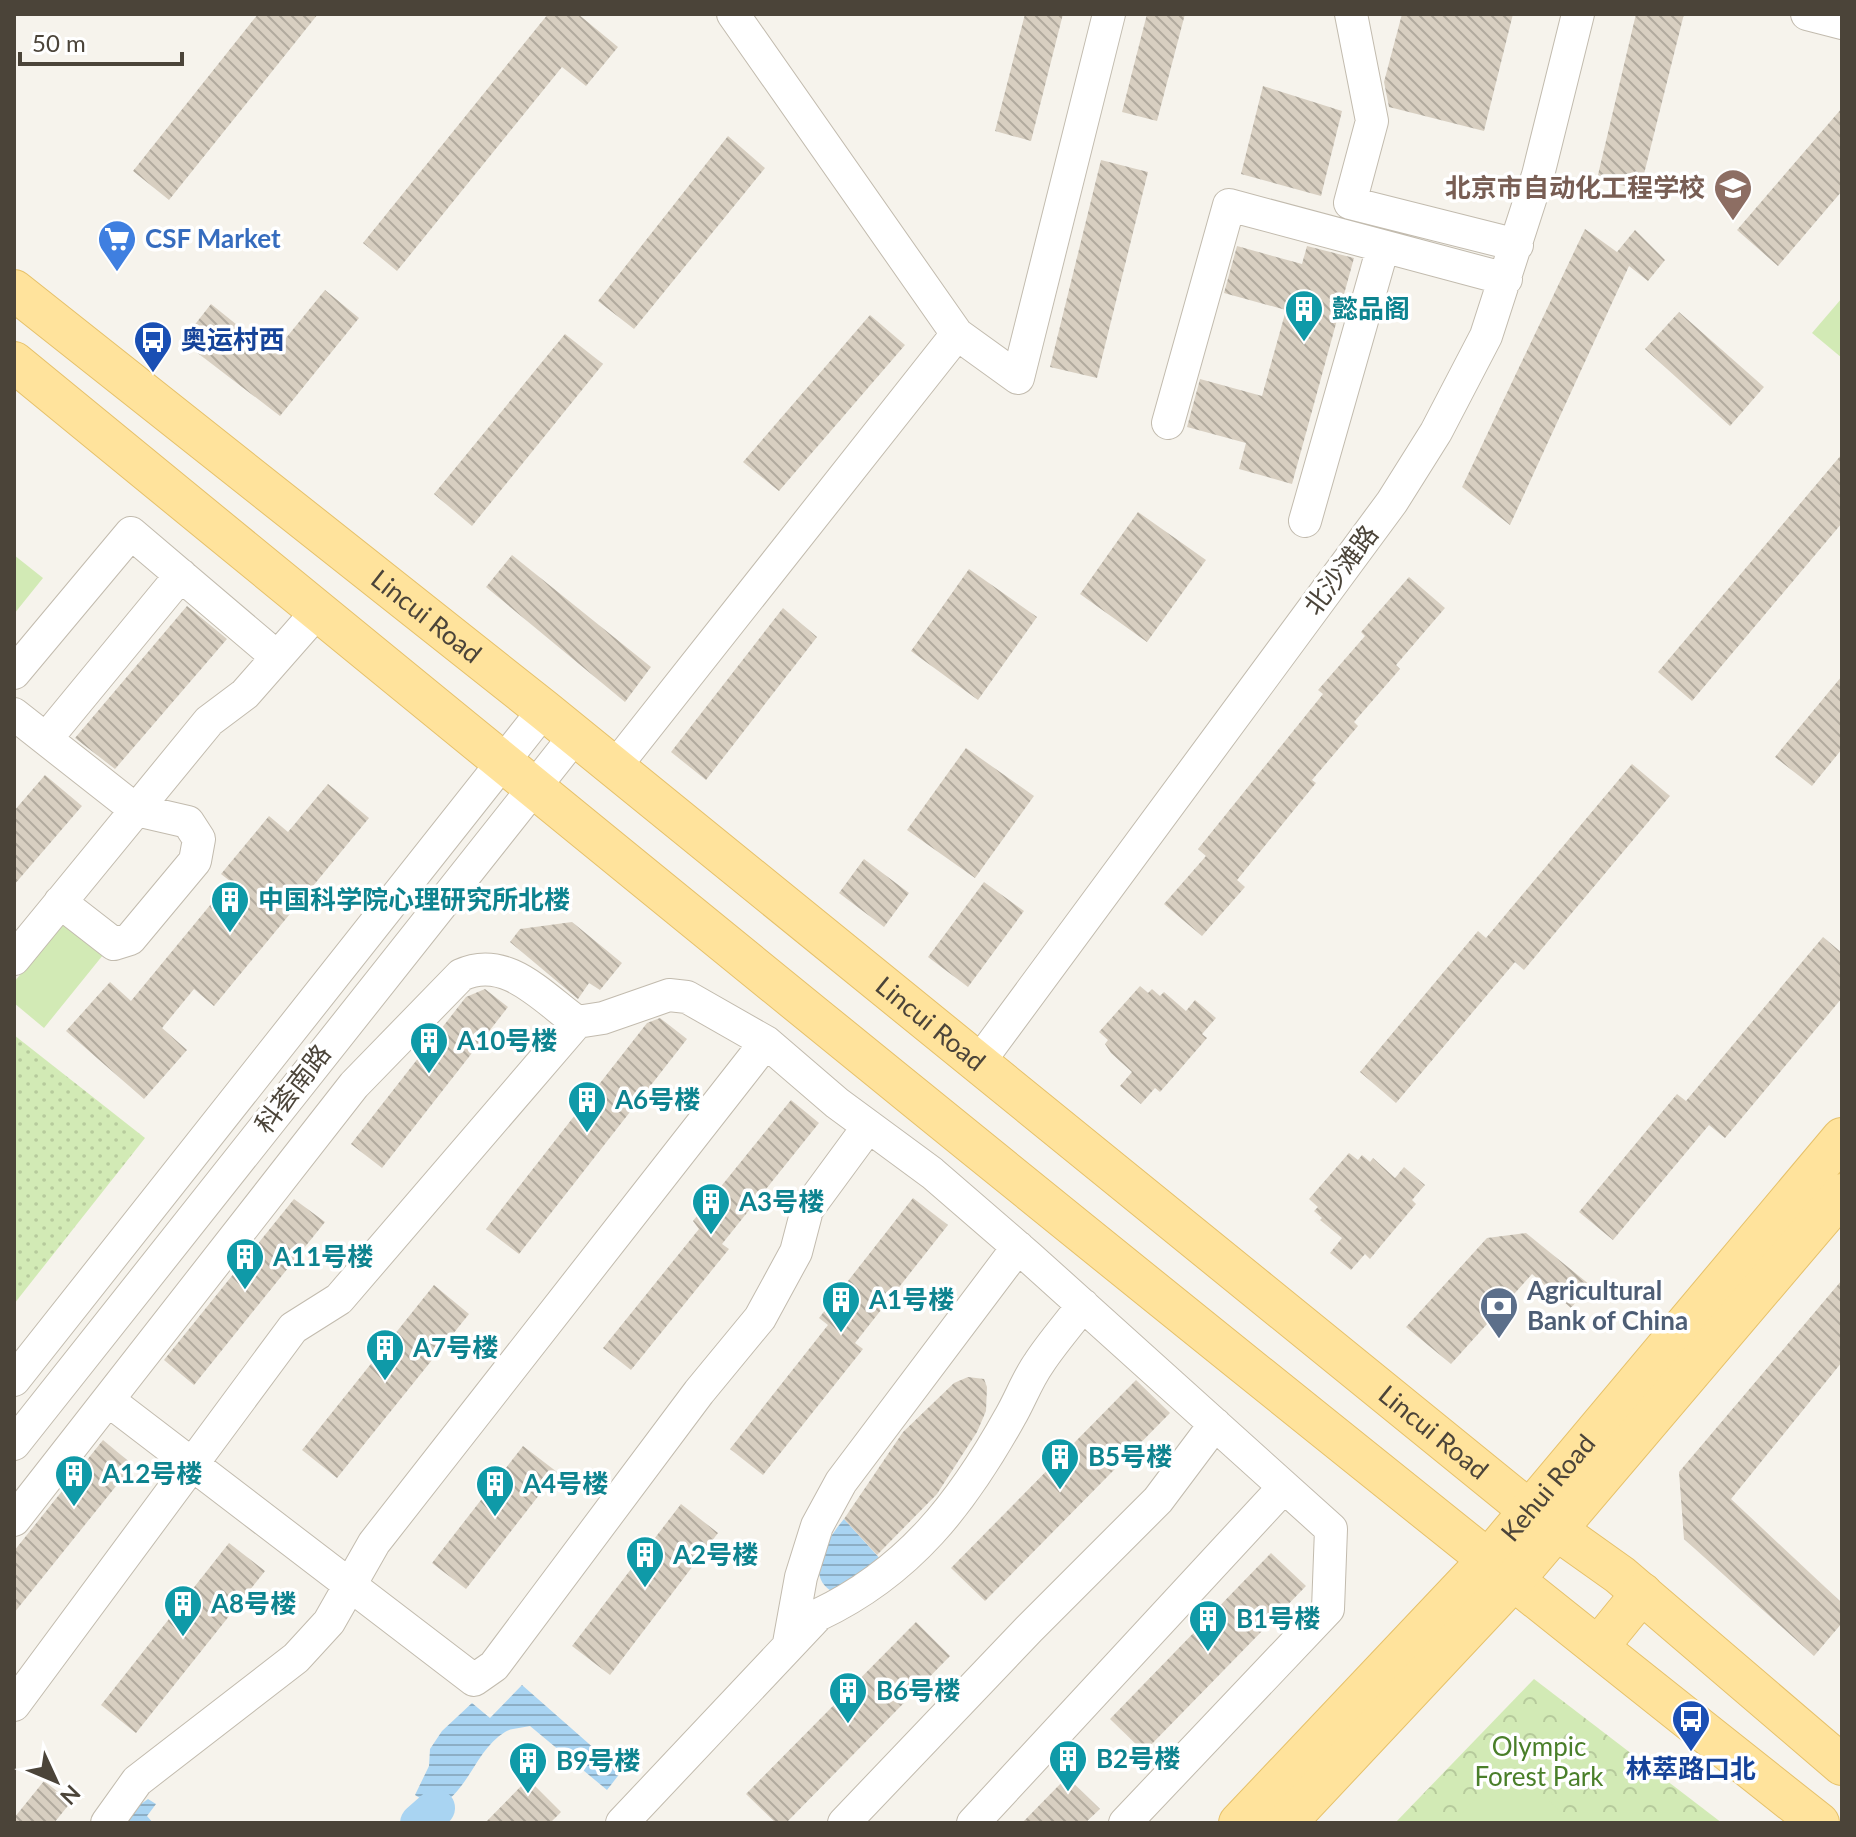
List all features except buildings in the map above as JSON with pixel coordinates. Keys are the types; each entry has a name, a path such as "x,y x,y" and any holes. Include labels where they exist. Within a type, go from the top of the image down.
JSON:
{"main road":[{"name":"Lincui Road","path":"14,290 544,710 1459,1453 1642,1593 1842,1765"},
{"path":"14,362 500,763 1416,1504 1819,1823"},
{"path":"435,709 477,658"},
{"name":"Kehui Road","path":"1286,1823 1544,1519 1842,1138"},
{"name":"Kehui Road","path":"1544,1519 1840,1199"},
{"path":"1416,1504 1459,1453"},
{"name":"Kehui Road","path":"1239,1823 1500,1571"},
{"path":"1598,1647 1642,1593"}],"street":[{"path":"733,14 957,334 1018,378 1109,14"},
{"path":"1351,14 1372,121 1350,203 1517,245"},
{"name":"北沙滩路","path":"979,1062 1392,502 1436,432 1486,336 1506,279 1578,14"},
{"path":"1807,14 1842,23"},
{"path":"1168,423 1229,205 1506,279"},
{"path":"1305,521 1383,247"},
{"path":"614,768 957,334"},
{"path":"14,673 131,533 277,657"},
{"path":"46,739 181,575"},
{"path":"14,959 209,721 245,694 317,612"},
{"name":"科荟南路","path":"14,1380 544,710"},
{"path":"14,714 136,810 188,822 199,839 195,861 130,939 114,944 60,902"},
{"name":"科荟南路","path":"14,1444 575,736"},
{"path":"14,1520 354,1085 461,975 477,967 493,967 514,975 577,1022"},
{"path":"14,1705 293,1328 339,1299 577,1022 603,1018 647,1001 678,996 731,1019 766,1042 868,1127 932,1173 1331,1529 1328,1609 1125,1823"},
{"path":"107,1823 137,1781 296,1658 329,1622 374,1543 766,1042"},
{"path":"108,1400 474,1680 494,1666 699,1392 760,1318 796,1252 807,1210 868,1127"},
{"path":"789,1645 797,1615 801,1577 817,1526 841,1482 1018,1247"},
{"path":"622,1823 818,1615 859,1596 900,1564 934,1531 1009,1420 1038,1364 1083,1305"},
{"path":"844,1823 1029,1629 1158,1500 1215,1424"},
{"path":"973,1823 1284,1487"}],"green space":[{"path":"1842,298 1842,358 1812,333"},
{"path":"14,555 43,578 14,614"},
{"path":"63,923 103,955 44,1028 14,1003 14,982"},
{"path":"14,1035 145,1138 14,1304"},
{"name":"Olympic Forest Park","path":"1534,1679 1722,1823 1395,1823"},
{"path":"1510,1763 1572,1823 1452,1823"}],"water":[{"path":"844,1519 883,1562 835,1593 825,1586 819,1567 831,1536"},
{"path":"522,1685 621,1772 607,1790 530,1726 507,1731 495,1740 456,1792 436,1808 415,1795 429,1766 430,1749 442,1731 472,1703 490,1718"},
{"path":"148,1799 156,1804 147,1816 153,1823 126,1823 134,1809"}],"waterway":[{"path":"419,1823 436,1808"}],"place":[{"name":"北京市自动化工程学校","path":"1733,222"},
{"name":"CSF Market","path":"117,273"},
{"name":"懿品阁","path":"1304,343"},
{"name":"奥运村西","path":"153,374"},
{"name":"中国科学院心理研究所北楼","path":"230,934"},
{"name":"A10号楼","path":"429,1075"},
{"name":"A6号楼","path":"587,1134"},
{"name":"A3号楼","path":"711,1236"},
{"name":"A11号楼","path":"245,1291"},
{"name":"A1号楼","path":"841,1334"},
{"name":"Agricultural Bank of China","path":"1499,1340"},
{"name":"A7号楼","path":"385,1382"},
{"name":"B5号楼","path":"1060,1491"},
{"name":"A12号楼","path":"74,1508"},
{"name":"A4号楼","path":"495,1518"},
{"name":"A2号楼","path":"645,1589"},
{"name":"A8号楼","path":"183,1638"},
{"name":"B1号楼","path":"1208,1653"},
{"name":"B6号楼","path":"848,1725"},
{"name":"林萃路口北","path":"1691,1753"},
{"name":"B2号楼","path":"1068,1793"},
{"name":"B9号楼","path":"528,1795"}]}
